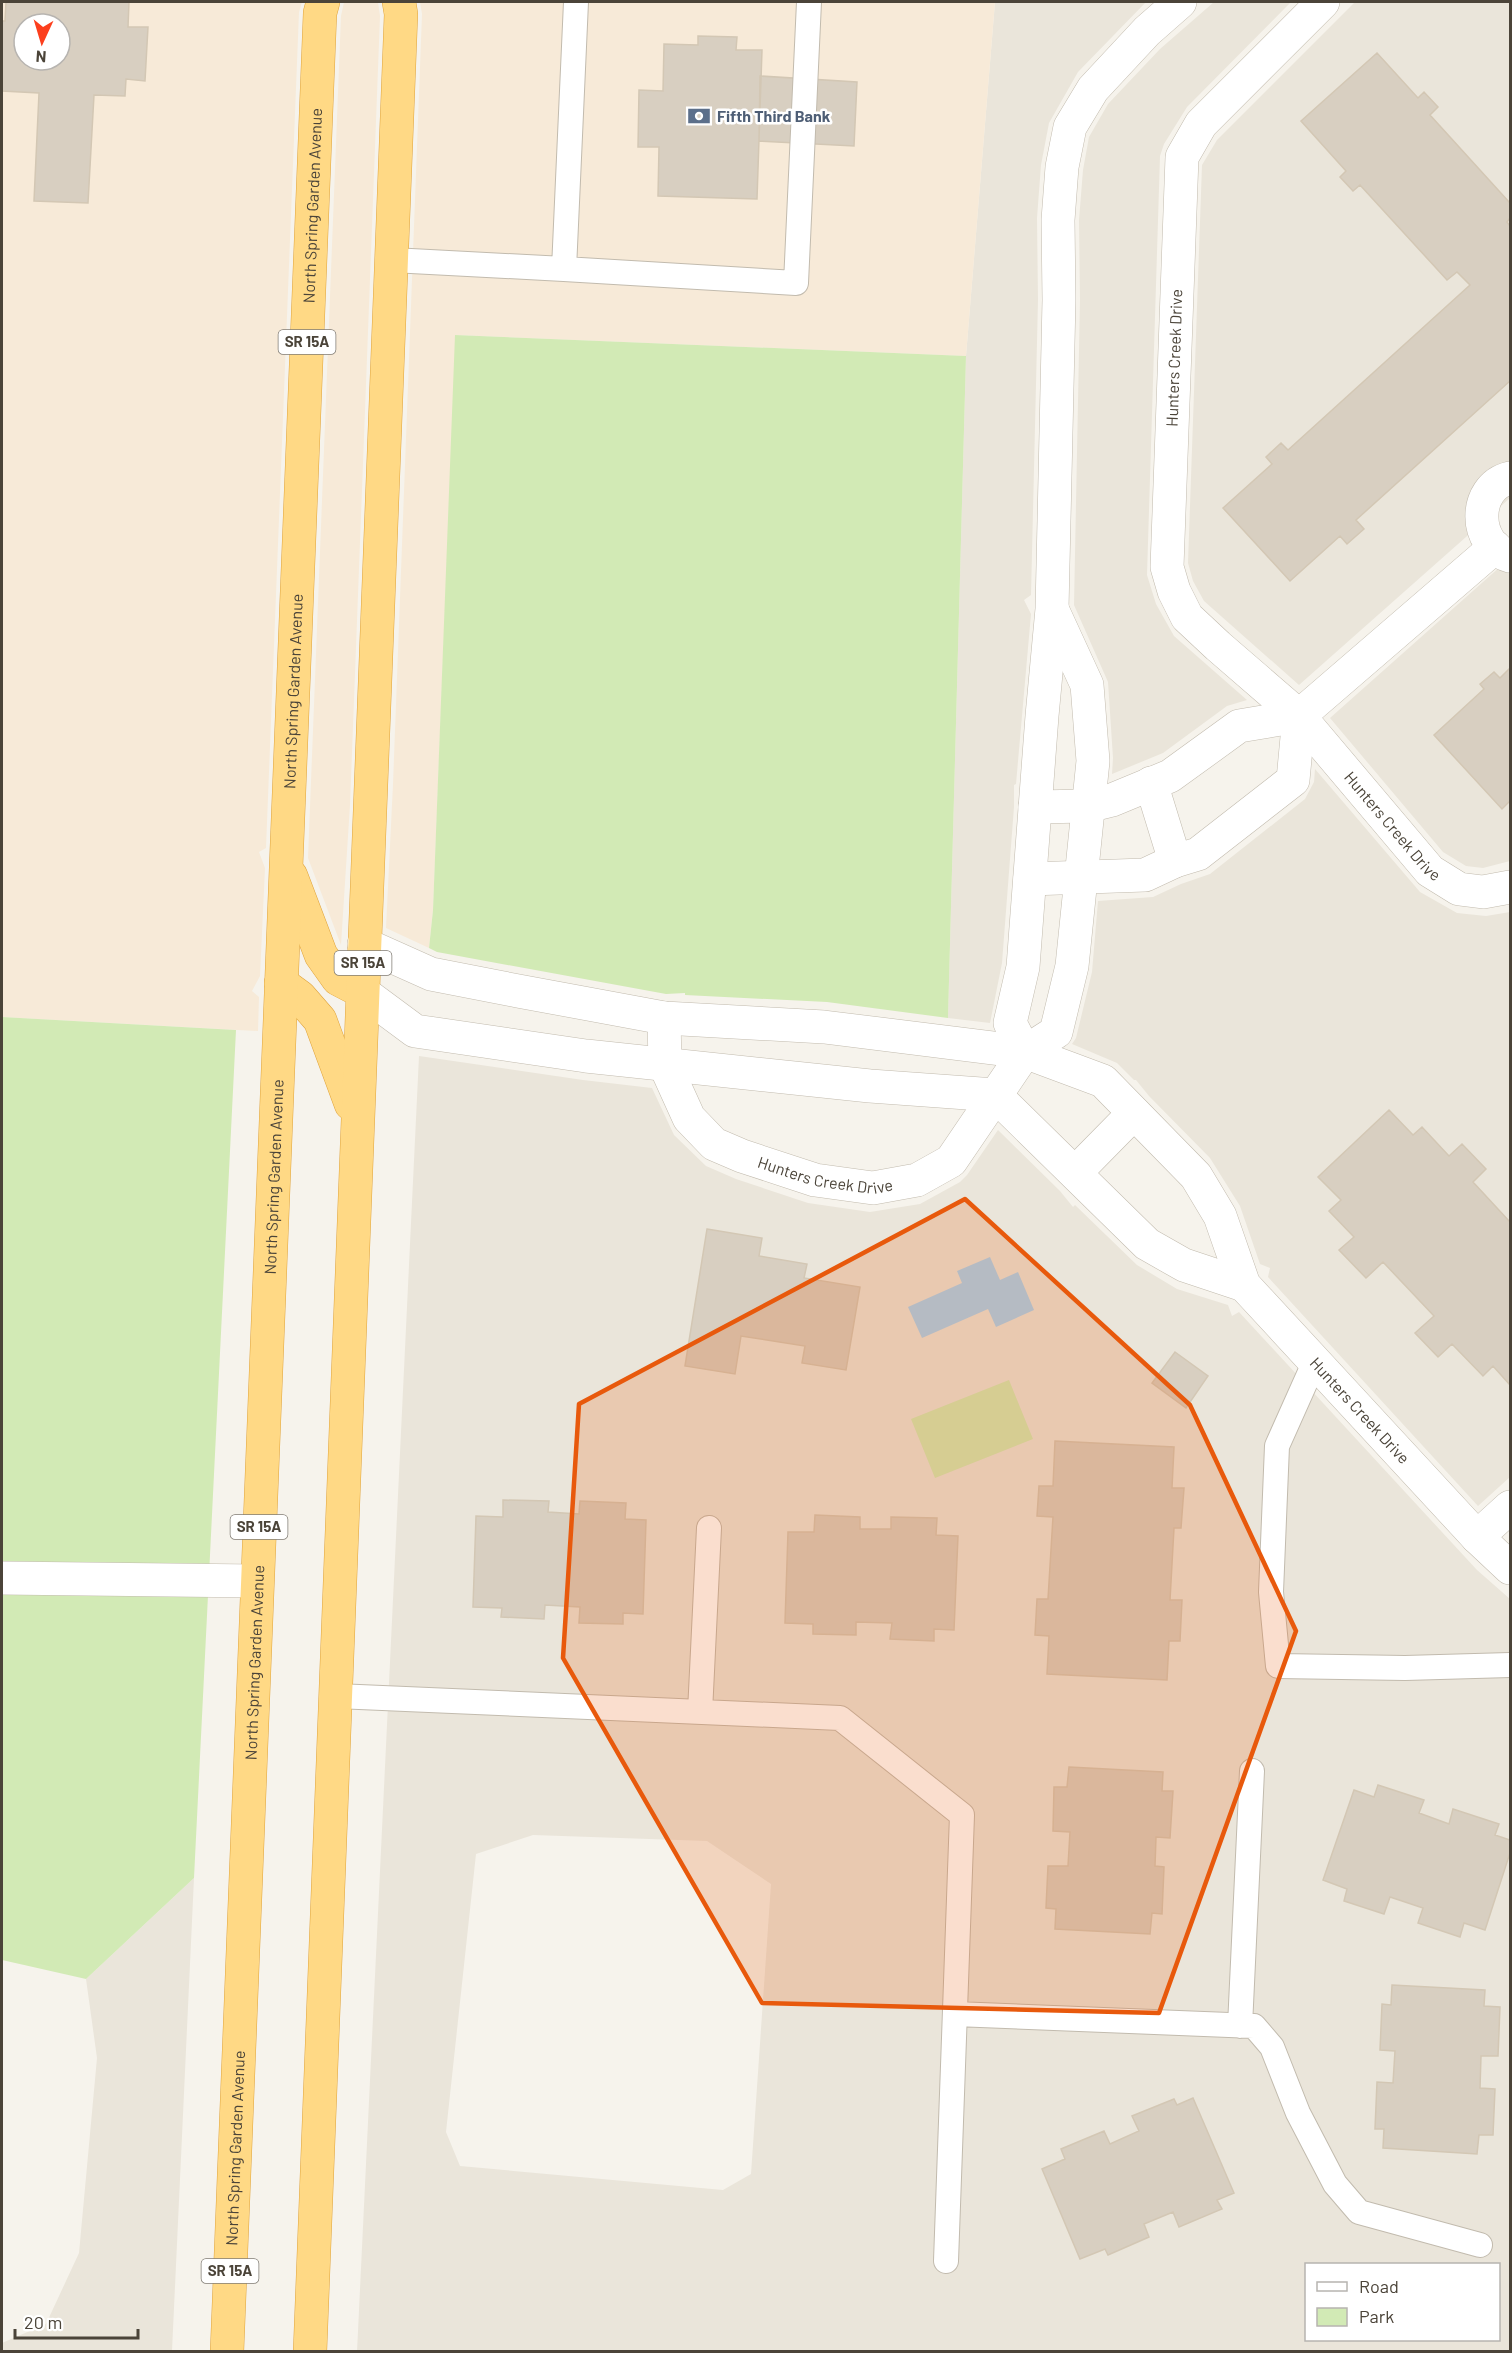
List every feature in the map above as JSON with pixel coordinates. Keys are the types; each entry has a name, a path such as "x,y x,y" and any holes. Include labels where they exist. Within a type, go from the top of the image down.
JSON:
{"highway":[{"name":"North Spring Garden Avenue","path":"227,2352 320,13 323,2"},
{"name":"SR 15A","path":"310,2352 392,260 401,14 399,2"},
{"path":"286,863 321,955 338,979 362,991"},
{"path":"281,983 300,997 320,1020 357,1120"}],"street":[{"path":"1025,1052 1010,1023 1023,967 1052,609 1059,300 1058,220 1062,167 1070,128 1093,89 1147,31 1180,2"},
{"name":"Hunters Creek Drive","path":"1323,2 1201,124 1182,157 1167,567 1174,591 1187,617 1299,716 1430,870 1460,889 1483,892 1510,886"},
{"path":"1035,807 1088,806 1112,800 1170,776 1239,726 1299,716 1503,552 1486,537 1482,524 1482,510 1486,497 1494,486 1509,476"},
{"path":"362,991 415,1031 665,1065 870,1086 995,1095 1025,1052 1056,1032 1072,966 1093,761 1087,685 1052,609"},
{"path":"1030,879 1145,875 1175,861 1198,854 1293,780 1299,716"},
{"path":"1151,783 1175,861"},
{"name":"Hunters Creek Drive","path":"364,945 430,974 664,1017 824,1027 1025,1052 1103,1081 1196,1176 1220,1216 1244,1285 1477,1537 1510,1568"},
{"name":"Hunters Creek Drive","path":"664,1017 665,1065 689,1118 714,1144 742,1156 815,1180 873,1188 916,1180 951,1161 995,1095 1147,1244 1184,1265 1244,1285"},
{"path":"1075,1173 1134,1113"},
{"path":"1477,1537 1510,1507"},
{"path":"2,1578 257,1581"}],"lane":[{"path":"564,269 576,2"},
{"path":"392,260 796,284 809,2"},
{"path":"1315,1361 1277,1446 1271,1592 1278,1666 1405,1668 1510,1665"},
{"path":"700,1712 709,1528"},
{"path":"336,1696 840,1718 962,1815 946,2261"},
{"path":"1240,2026 1252,1771"},
{"path":"955,2014 1254,2026 1272,2047 1298,2113 1335,2184 1359,2212 1480,2245"}],"highlighted area":[{"path":"965,1199 1190,1405 1296,1631 1159,2013 762,2003 563,1658 579,1404"}],"shaded area":[{"path":"2,2 302,2 299,12 266,848 259,852 265,868 260,976 252,991 259,997 258,1031 2,1017"},
{"path":"344,2 378,2 380,16 350,805 341,945 308,858 341,16"},
{"path":"420,2 995,2 966,356 456,335 433,910 429,948 386,928 422,14"},
{"path":"995,2 1146,2 1078,72 1049,123 1041,165 1037,218 1038,300 1031,595 1024,600 1031,614 1016,784 1014,785 1002,963 990,1023 948,1018 966,356"},
{"path":"1214,2 1291,2 1187,107 1164,144 1160,156 1147,575 1156,604 1174,636 1247,700 1227,706 1163,753 1112,774 1108,682 1074,605 1080,300 1079,220 1083,170 1089,137 1108,104 1160,49"},
{"path":"1355,2 1510,2 1510,498 1299,685 1204,601 1193,581 1188,563 1202,165 1217,140"},
{"path":"1510,558 1510,861 1483,868 1466,866 1443,852 1330,718"},
{"path":"1315,769 1420,892 1457,913 1486,916 1510,912 1510,1477 1478,1506 1268,1277 1270,1268 1260,1264 1240,1206 1210,1158 1117,1063 1072,1044 1076,1038 1092,972 1098,901 1153,897 1210,874 1305,799 1314,782"},
{"path":"419,1056 652,1088 674,1135 706,1166 736,1179 808,1203 870,1212 920,1204 960,1182 998,1130 1060,1191 1073,1207 1075,1205 1137,1265 1177,1289 1228,1305 1232,1316 1239,1312 1477,1570 1510,1599 1510,2351 357,2352","holes":["533,1835 707,1841 771,1884 751,2174 723,2190 460,2166 446,2132 476,1854"]},
{"path":"194,1878 172,2351 2,2352 2,2343 46,2324 79,2253 97,2058 86,1979"}],"green space":[{"path":"455,335 966,356 948,1018 827,1002 685,995 685,993 666,994 437,952 429,948 433,910"},
{"path":"2,1017 236,1030 194,1878 86,1979 2,1960"},
{"path":"1009,1380 1033,1439 935,1478 911,1419"}],"water":[{"path":"990,1257 1000,1280 1018,1272 1034,1310 996,1327 988,1309 922,1338 908,1307 962,1283 957,1271"}],"building":[{"path":"6,2 129,2 128,27 148,27 145,81 126,79 125,96 94,95 88,203 34,201 39,93 2,91 2,21 5,21"},
{"name":"Fifth Third Bank","path":"698,36 737,37 736,50 762,50 757,199 658,196 659,147 638,147 639,90 663,91 664,44 698,45"},
{"path":"1377,53 1418,98 1424,92 1438,107 1430,115 1510,203 1510,218 1507,222 1510,226 1510,381 1356,520 1364,529 1347,544 1340,536 1290,581 1223,508 1272,464 1266,457 1281,443 1288,450 1470,285 1457,272 1447,280 1360,185 1353,191 1340,177 1346,171 1301,121"},
{"path":"760,76 857,82 854,146 759,141"},
{"path":"1510,668 1510,801 1502,809 1434,735 1484,689 1480,684 1494,672 1500,678"},
{"path":"1389,1110 1413,1135 1422,1127 1449,1156 1462,1144 1486,1169 1473,1182 1510,1222 1510,1385 1493,1366 1483,1376 1452,1344 1438,1357 1415,1333 1434,1316 1383,1262 1366,1278 1339,1250 1354,1237 1329,1211 1341,1200 1318,1177"},
{"path":"707,1229 762,1238 759,1256 807,1264 804,1278 860,1287 846,1370 802,1363 805,1346 741,1336 735,1374 685,1366"},
{"path":"1175,1352 1208,1376 1186,1408 1152,1383"},
{"path":"1055,1441 1174,1447 1172,1488 1184,1488 1181,1528 1174,1528 1170,1600 1182,1600 1180,1641 1169,1641 1167,1680 1047,1674 1049,1636 1035,1635 1037,1599 1048,1599 1053,1517 1037,1516 1039,1486 1053,1486"},
{"path":"503,1500 549,1501 548,1512 579,1514 580,1501 626,1503 625,1519 646,1520 643,1614 623,1613 623,1624 579,1623 580,1607 545,1605 544,1619 501,1617 502,1608 473,1607 476,1516 503,1517"},
{"path":"815,1515 860,1517 860,1529 891,1529 891,1517 937,1518 936,1535 958,1536 954,1630 934,1629 934,1641 890,1639 892,1623 856,1622 856,1635 813,1634 813,1624 785,1623 788,1532 814,1532"},
{"path":"1069,1767 1163,1772 1162,1791 1173,1791 1170,1838 1156,1837 1155,1866 1164,1867 1162,1914 1152,1913 1150,1934 1055,1929 1056,1909 1046,1908 1048,1866 1068,1866 1070,1832 1053,1831 1054,1787 1067,1787"},
{"path":"1378,1785 1424,1800 1419,1813 1449,1824 1453,1809 1499,1824 1495,1835 1510,1840 1510,1853 1485,1930 1464,1923 1460,1937 1418,1923 1423,1908 1390,1897 1384,1914 1344,1901 1347,1889 1323,1880 1354,1790 1374,1797"},
{"path":"1392,1985 1485,1990 1484,2006 1500,2007 1498,2056 1481,2056 1480,2088 1495,2089 1493,2135 1479,2135 1477,2154 1383,2148 1384,2129 1375,2129 1377,2082 1393,2083 1395,2051 1380,2050 1382,2004 1391,2005"},
{"path":"1193,2098 1234,2193 1217,2200 1222,2209 1179,2227 1173,2212 1144,2224 1149,2237 1108,2255 1105,2249 1080,2259 1042,2169 1065,2159 1061,2149 1104,2131 1110,2144 1139,2131 1132,2116 1174,2099 1177,2105"}],"place":[{"name":"Fifth Third Bank","path":"699,116"}]}
